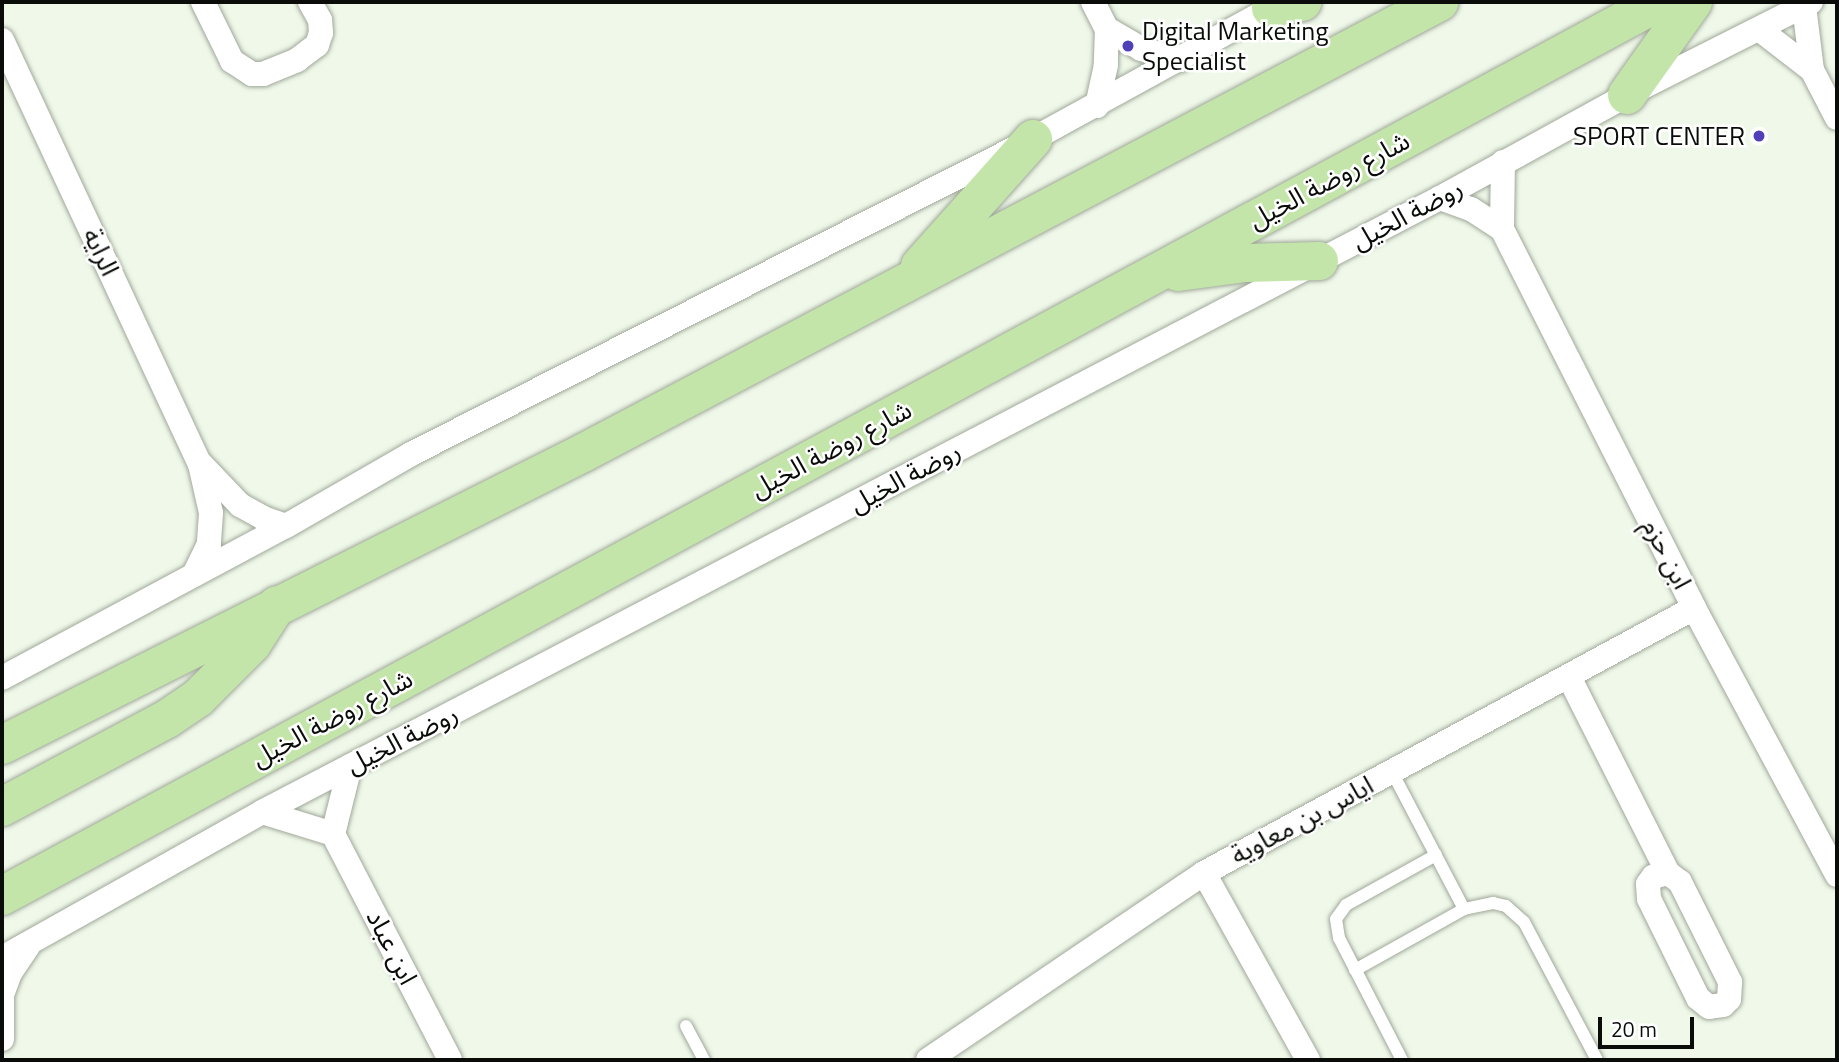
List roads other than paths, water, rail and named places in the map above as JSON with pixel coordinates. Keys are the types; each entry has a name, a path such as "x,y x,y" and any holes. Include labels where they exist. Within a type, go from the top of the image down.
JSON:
{"main road":[{"path":"2,745 583,453 1439,2"},
{"name":"شارع روضة الخيل","path":"2,897 1659,2"},
{"path":"1628,95 1693,2"},
{"path":"902,286 1033,139"},
{"path":"1152,276 1245,263 1319,261"},
{"path":"2,807 167,719 198,698 253,644 278,604"}],"street":[{"path":"203,2 232,61 241,69 263,74 308,55 317,46 321,33 320,20 310,2"},
{"path":"1093,2 1107,29 1106,65 1097,106"},
{"path":"2,678 286,526 411,454 1033,139 1285,4"},
{"path":"1808,4 1812,70 1837,118"},
{"name":"روضة الخيل","path":"2,958 262,812 1440,198 1628,95 1808,4"},
{"path":"1107,29 1141,49 1181,61"},
{"path":"1759,29 1812,70"},
{"name":"الراية","path":"2,40 200,464 211,513 209,544 195,573"},
{"name":"ابن حزم","path":"1503,162 1502,229 1694,608 1837,875"},
{"path":"1440,198 1471,209 1502,229"},
{"name":"الراية","path":"200,464 240,505 263,518 286,526"},
{"name":"اياس بن معاوية","path":"928,1060 1204,873 1694,608"},
{"path":"1569,677 1668,873 1680,882 1730,982 1730,999 1723,1005 1709,1007 1698,998 1649,899 1648,884 1653,877 1668,873"},
{"path":"262,812 333,834 350,766"},
{"name":"ابن عباد","path":"333,834 450,1060"},
{"path":"1204,873 1308,1060"},
{"path":"13,1060 2,1039 2,995 10,973 31,942"}],"lane":[{"path":"1392,772 1464,909"},
{"path":"1402,1060 1339,938 1336,919 1346,905 1436,855"},
{"path":"1355,970 1464,909 1493,903 1506,906 1524,922 1597,1060"},
{"path":"686,1026 704,1060"}],"place":[{"name":"Digital Marketing Specialist","path":"1128,46"},
{"name":"SPORT CENTER","path":"1759,136"}]}
